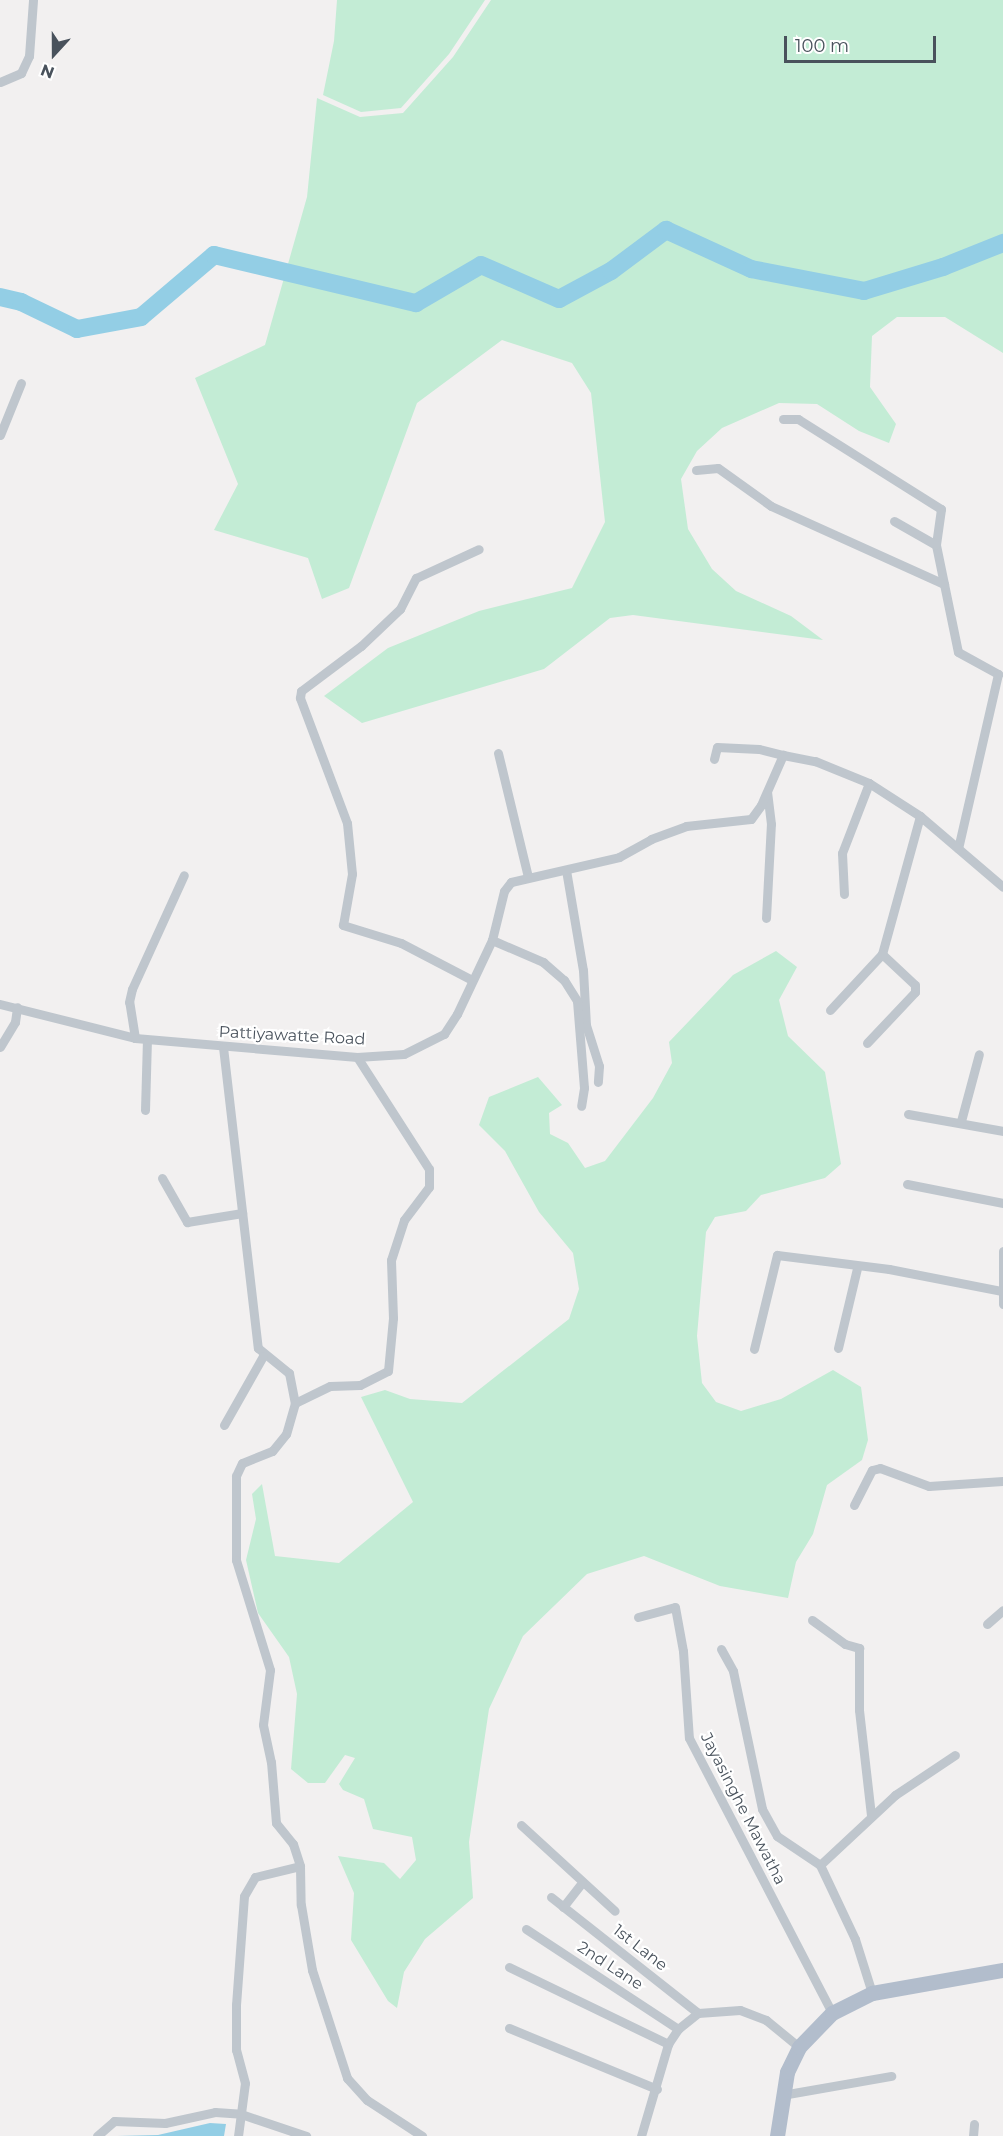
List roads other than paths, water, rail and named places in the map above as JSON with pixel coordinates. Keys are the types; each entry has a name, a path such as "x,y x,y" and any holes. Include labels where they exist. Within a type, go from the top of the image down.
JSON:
{"main road":[{"path":"777,2136 787,2072 799,2047 832,2013 872,1993 1003,1970"}],"street":[{"path":"0,82 21,73 29,56 33,0"},
{"path":"0,435 21,383"},
{"path":"783,419 798,419 938,504 941,509 936,545 958,652 1001,671 958,848"},
{"path":"696,470 718,468 771,506 944,584"},
{"path":"894,521 936,545"},
{"path":"472,980 400,944 343,926 352,874 347,823 300,698 301,691 361,646 400,609 416,578 479,549"},
{"path":"714,759 717,747 759,749 815,761 869,783 920,816 1003,887"},
{"path":"498,753 528,877"},
{"name":"Pattiyawatte Road","path":"0,1004 147,1040 357,1057 404,1054 444,1034 458,1014 492,940 504,891 511,882 619,857 686,826 751,819 783,755"},
{"path":"844,894 842,853 869,783"},
{"path":"766,918 771,824 767,790"},
{"path":"830,1010 882,954 920,816"},
{"path":"566,870 583,969 586,1025 599,1066 598,1082"},
{"path":"135,1038 129,1002 132,989 184,875"},
{"path":"492,940 543,962 564,980 576,1001 584,1088 581,1106"},
{"path":"867,1043 915,992 915,985 882,954"},
{"path":"0,1047 15,1022 17,1007"},
{"path":"145,1110 147,1040"},
{"path":"223,1047 258,1348 263,1356 289,1373 295,1403 286,1434 272,1451 243,1463 236,1476 236,1560 270,1670 263,1725 271,1762 276,1823 293,1844 300,1866 301,1905 312,1970 347,2078 367,2100 422,2136"},
{"path":"961,1121 979,1054"},
{"path":"295,1403 330,1386 360,1385 388,1371 393,1318 391,1260 404,1220 429,1187 429,1169 357,1057"},
{"path":"908,1114 961,1121 1003,1131"},
{"path":"162,1178 187,1222 242,1213"},
{"path":"907,1184 1003,1203"},
{"path":"1003,1251 1001,1291 1003,1304"},
{"path":"754,1348 777,1255 857,1268 889,1269 1001,1291"},
{"path":"838,1348 857,1268"},
{"path":"224,1425 263,1356"},
{"path":"854,1506 872,1470 880,1468 929,1486 1003,1481"},
{"name":"Jayasinghe Mawatha","path":"638,1617 675,1608 683,1651 689,1738 832,2013"},
{"path":"987,1624 1003,1610"},
{"path":"812,1620 845,1644 859,1648 859,1710 871,1816"},
{"path":"721,1649 733,1671 762,1809 777,1836 820,1865 855,1939 872,1993"},
{"path":"820,1865 871,1816 955,1755"},
{"name":"1st Lane","path":"521,1826 615,1911"},
{"path":"238,2136 245,2083 236,2050 236,2004 244,1896 255,1877 300,1866"},
{"path":"563,1907 582,1883"},
{"name":"1st Lane","path":"551,1897 698,2013"},
{"name":"2nd Lane","path":"526,1929 678,2029"},
{"path":"509,1967 668,2044"},
{"path":"641,2136 657,2089 668,2044 678,2029 698,2013 740,2010 766,2020 799,2047"},
{"path":"509,2028 657,2089"},
{"path":"782,2095 891,2076"},
{"path":"97,2136 114,2121 165,2123 215,2112 241,2114 306,2136"},
{"path":"973,2136 974,2124"}],"water":[{"path":"210,2123 226,2124 224,2136 117,2136 158,2135"}],"waterway":[{"path":"0,297 21,302 77,329 141,317 214,255 416,303 481,265 559,299 611,271 666,230 751,269 864,291 943,267 1003,243"}]}
